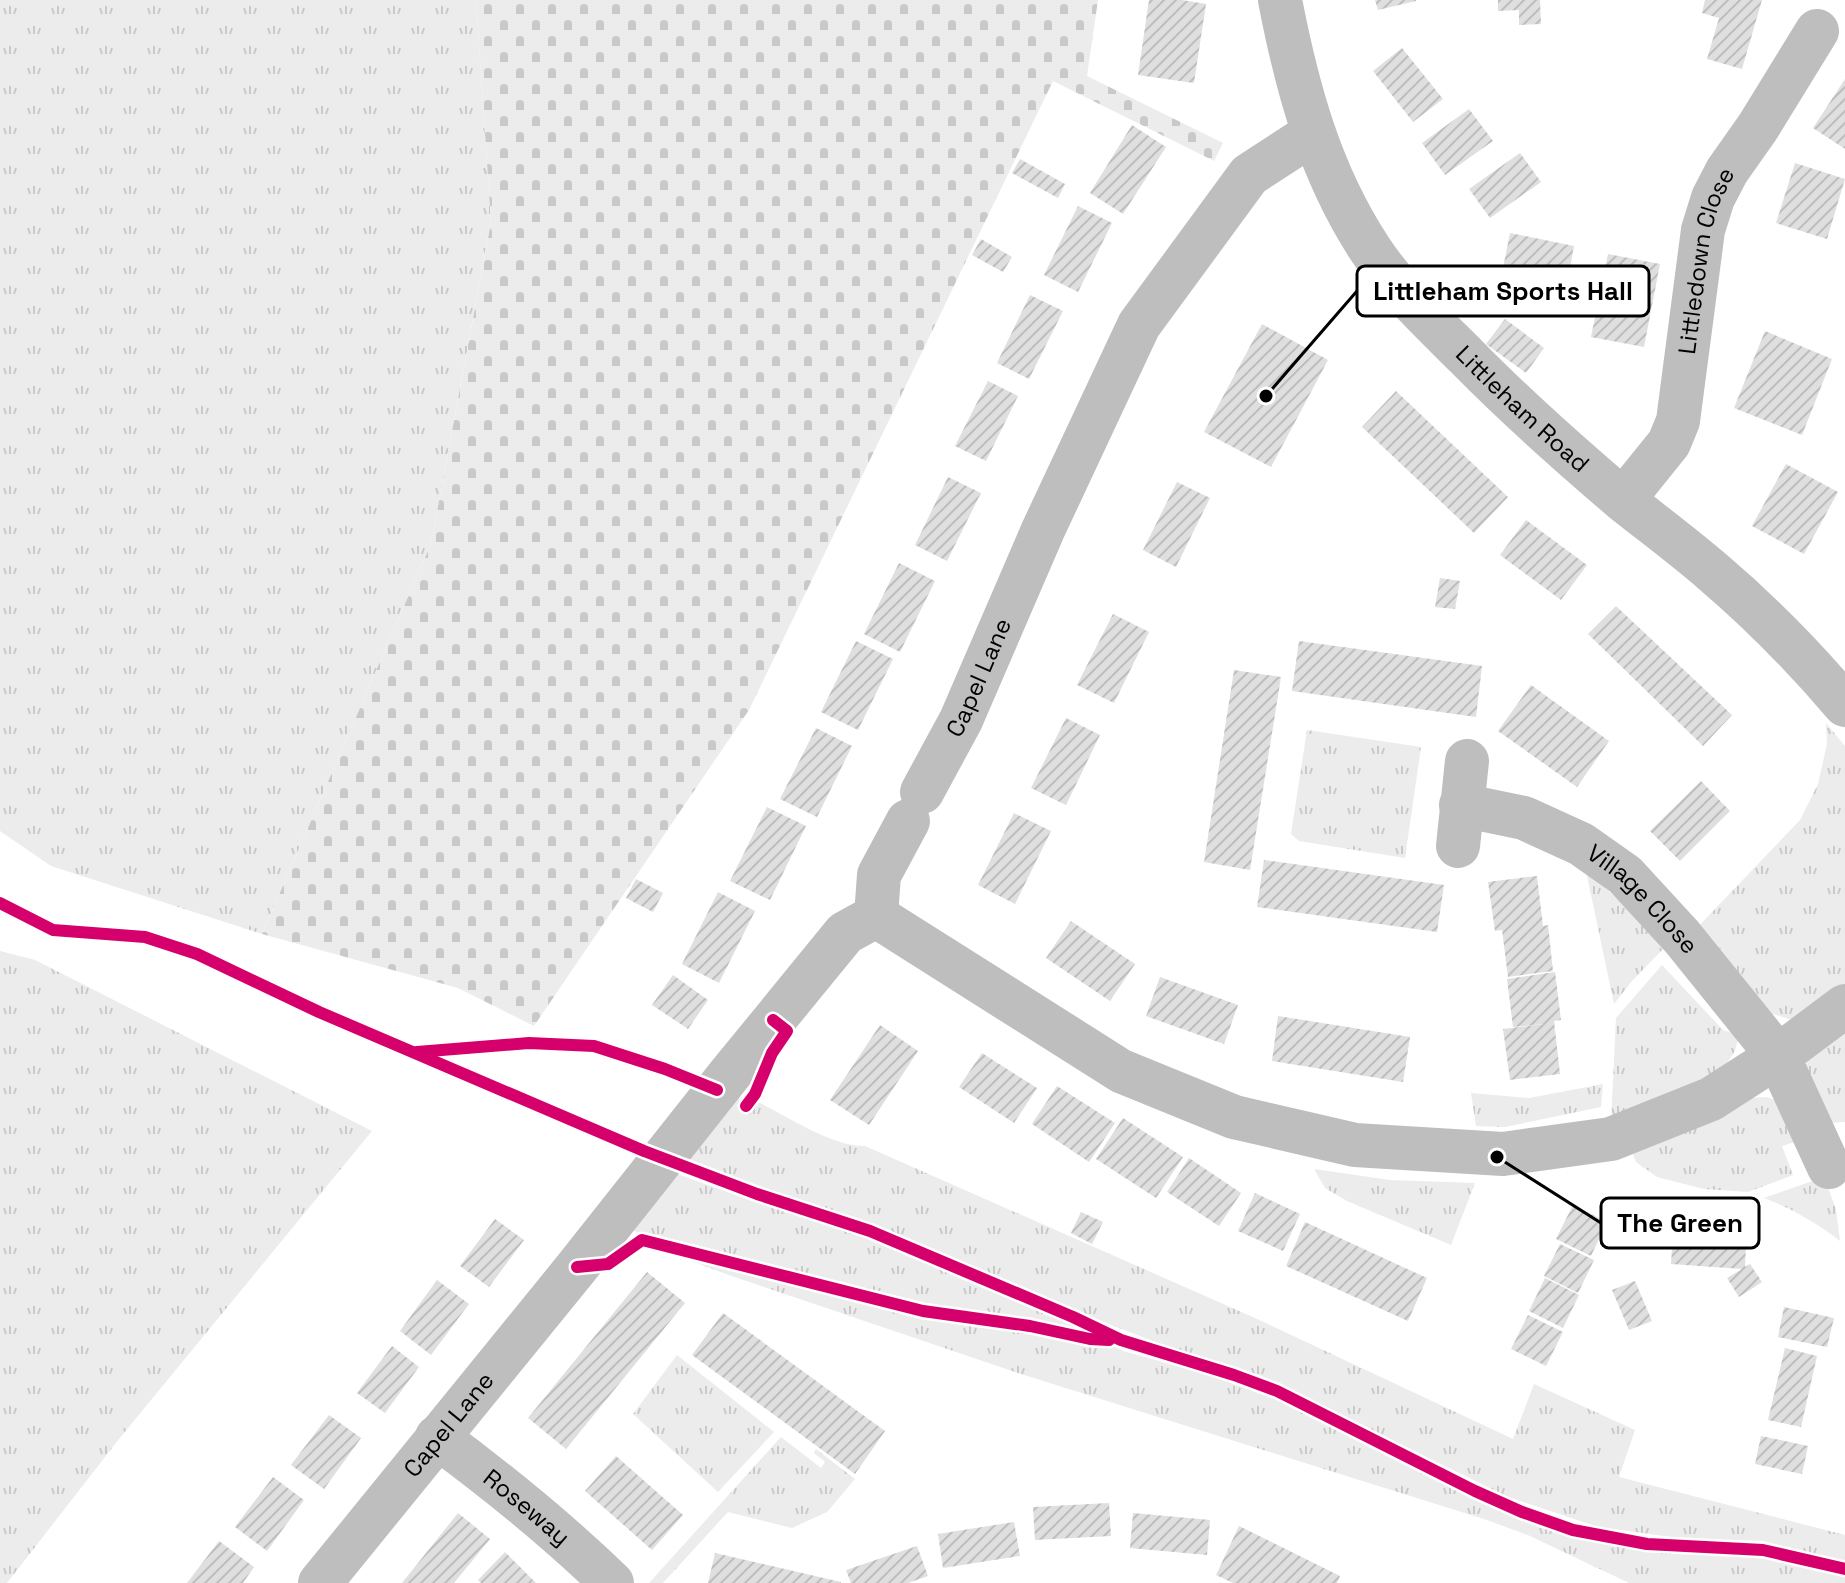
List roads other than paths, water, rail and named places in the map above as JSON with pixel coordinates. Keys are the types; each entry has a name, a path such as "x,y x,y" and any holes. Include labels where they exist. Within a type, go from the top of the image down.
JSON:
{"street":[{"name":"Littleham Road","path":"1280,0 1289,49 1312,134 1338,193 1371,250 1416,307 1499,389 1623,500 1725,583 1767,622 1845,705"},
{"name":"Littledown Close","path":"1623,500 1669,443 1678,421 1703,230 1713,198 1817,31"},
{"name":"Capel Lane","path":"320,1583 845,933 876,916 879,875 961,720 1043,530 1139,325 1249,175 1312,134"},
{"name":"Village Close","path":"1467,761 1460,826 1524,818 1581,844 1625,875 1682,937 1778,1056 1829,1167"},
{"path":"876,916 1121,1071 1234,1117 1355,1145 1503,1154 1611,1139 1711,1099 1778,1056 1845,1006"},
{"name":"Roseway","path":"437,1437 483,1471 612,1583"}],"place":[{"name":"Littleham Sports Hall","path":"1266,396"},
{"name":"The Green","path":"1497,1157"}]}
